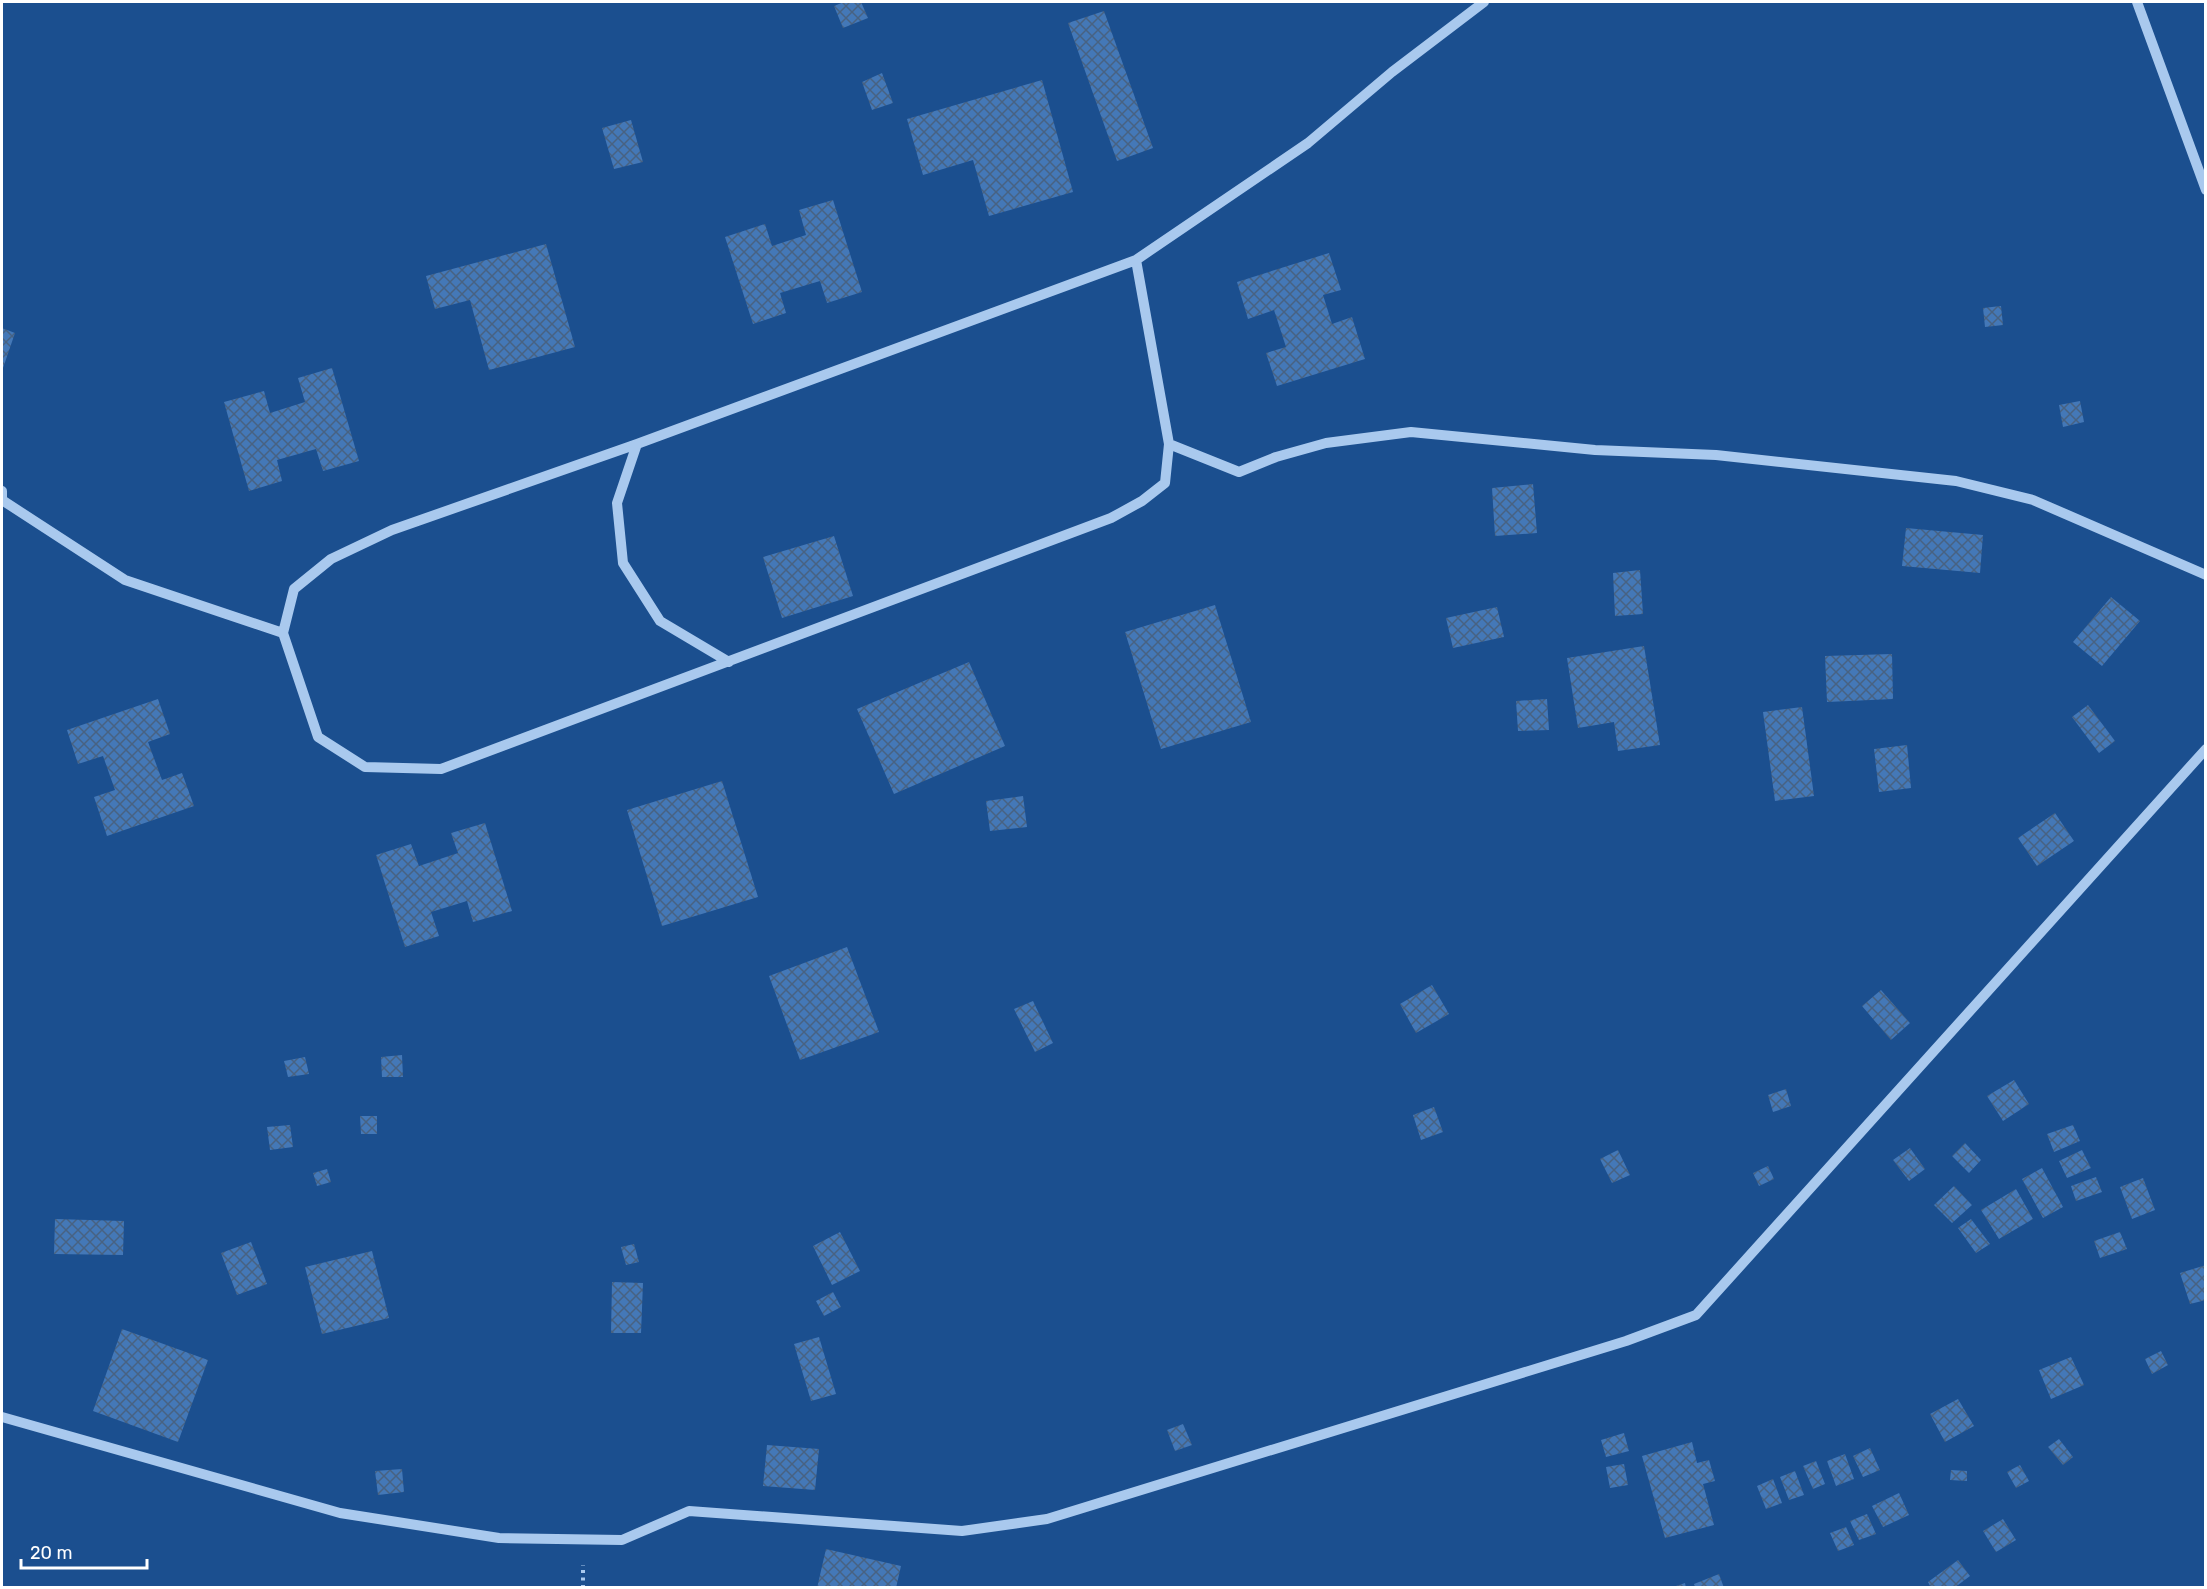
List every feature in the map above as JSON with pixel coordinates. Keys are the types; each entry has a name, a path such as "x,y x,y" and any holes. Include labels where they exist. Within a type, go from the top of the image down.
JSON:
{"street":[{"path":"1136,260 1168,444 1165,483 1142,501 1111,518 441,769 365,767 318,737 283,633 294,589 331,559 392,530 638,444 1136,260 1308,143 1392,72 1484,2"},
{"path":"2137,2 2205,190"},
{"path":"1168,444 1239,472 1276,457 1326,443 1411,432 1595,450 1716,455 1956,482 2033,500 2205,575"},
{"path":"638,444 617,503 623,563 660,621 729,662"},
{"path":"2,491 2,500 125,580 283,633"},
{"path":"2,1417 340,1513 499,1538 622,1540 690,1511 962,1531 1047,1519 1626,1341 1696,1314 2205,749"}],"building":[{"path":"844,2 861,2 868,18 843,28 834,6"},
{"path":"1104,11 1153,148 1117,161 1068,23"},
{"path":"882,73 893,103 872,110 862,82"},
{"path":"1042,80 1073,192 989,216 973,160 923,175 907,119"},
{"path":"631,120 643,162 614,169 602,128"},
{"path":"833,200 862,292 827,303 820,281 780,293 786,313 753,324 725,237 765,224 772,246 806,235 799,210"},
{"path":"546,244 575,347 489,370 470,300 435,309 426,276"},
{"path":"1329,253 1341,290 1323,295 1332,324 1352,317 1365,359 1277,386 1266,353 1286,347 1274,310 1248,319 1237,282"},
{"path":"2001,306 2003,325 1985,327 1983,308"},
{"path":"2,328 15,333 2,371"},
{"path":"332,368 359,461 323,471 316,449 277,460 282,481 249,491 224,402 264,391 270,413 305,402 298,378"},
{"path":"2080,401 2084,422 2063,427 2059,405"},
{"path":"1533,484 1537,533 1495,536 1492,488"},
{"path":"1906,528 1983,535 1980,573 1902,566"},
{"path":"834,536 853,596 782,618 763,557"},
{"path":"1640,570 1643,614 1615,616 1613,573"},
{"path":"2111,597 2140,621 2102,666 2073,642"},
{"path":"1215,605 1251,722 1161,749 1125,632"},
{"path":"1497,607 1504,637 1453,648 1446,618"},
{"path":"1644,646 1660,745 1618,751 1614,722 1578,728 1567,658"},
{"path":"1892,654 1893,699 1827,702 1825,656"},
{"path":"969,662 1005,746 894,794 857,709"},
{"path":"158,699 170,734 148,742 162,780 182,773 194,806 107,836 94,797 115,790 103,756 78,764 67,730"},
{"path":"1547,699 1549,730 1518,731 1516,701"},
{"path":"2088,705 2115,741 2099,753 2072,717"},
{"path":"1802,707 1814,796 1775,801 1763,712"},
{"path":"1907,745 1911,788 1879,792 1874,749"},
{"path":"722,781 758,897 662,926 627,810"},
{"path":"1023,796 1027,827 990,831 986,801"},
{"path":"2055,813 2074,841 2037,866 2018,838"},
{"path":"485,823 512,911 473,922 467,901 431,912 439,936 405,947 376,855 411,844 419,866 458,853 451,833"},
{"path":"847,947 879,1032 800,1060 769,976"},
{"path":"1432,985 1449,1014 1416,1033 1400,1004"},
{"path":"1881,990 1910,1023 1891,1040 1862,1006"},
{"path":"1033,1001 1053,1043 1035,1052 1014,1009"},
{"path":"402,1055 403,1077 382,1077 381,1057"},
{"path":"305,1057 309,1074 288,1077 284,1061"},
{"path":"2014,1080 2029,1104 2003,1121 1987,1096"},
{"path":"1786,1089 1791,1106 1773,1112 1768,1095"},
{"path":"1434,1107 1443,1132 1421,1140 1413,1115"},
{"path":"360,1116 377,1116 377,1134 361,1134"},
{"path":"290,1125 293,1147 270,1150 267,1127"},
{"path":"2073,1125 2080,1141 2054,1152 2047,1134"},
{"path":"1965,1143 1981,1160 1969,1173 1952,1156"},
{"path":"1910,1148 1925,1169 1909,1181 1893,1160"},
{"path":"1618,1150 1630,1175 1612,1183 1600,1159"},
{"path":"2082,1150 2091,1168 2067,1178 2059,1161"},
{"path":"1768,1166 1774,1179 1759,1186 1753,1173"},
{"path":"2042,1168 2063,1207 2043,1218 2022,1179"},
{"path":"327,1169 331,1182 317,1186 313,1173"},
{"path":"2096,1177 2102,1192 2076,1201 2071,1186"},
{"path":"2143,1178 2155,1210 2132,1219 2120,1187"},
{"path":"1954,1186 1972,1205 1952,1223 1934,1205"},
{"path":"2016,1189 2033,1219 1999,1239 1981,1210"},
{"path":"55,1219 124,1221 123,1255 54,1254"},
{"path":"1971,1219 1990,1244 1976,1253 1958,1228"},
{"path":"840,1232 860,1271 832,1285 813,1246"},
{"path":"2120,1232 2127,1249 2100,1258 2094,1241"},
{"path":"251,1242 267,1284 237,1295 221,1253"},
{"path":"634,1244 639,1262 626,1265 621,1247"},
{"path":"372,1251 389,1318 322,1334 305,1267"},
{"path":"2206,1265 2206,1300 2190,1304 2180,1273"},
{"path":"612,1282 643,1283 641,1333 611,1333"},
{"path":"833,1292 841,1307 824,1316 816,1301"},
{"path":"122,1329 208,1360 178,1442 93,1411"},
{"path":"819,1337 836,1394 811,1401 794,1344"},
{"path":"2161,1351 2168,1365 2152,1374 2145,1359"},
{"path":"2071,1357 2084,1385 2051,1399 2039,1370"},
{"path":"1958,1399 1974,1426 1945,1442 1930,1414"},
{"path":"1183,1424 1192,1445 1175,1451 1167,1430"},
{"path":"1624,1433 1629,1451 1606,1457 1601,1440"},
{"path":"2059,1439 2073,1457 2063,1465 2048,1447"},
{"path":"1692,1442 1697,1463 1709,1460 1715,1481 1703,1484 1714,1525 1665,1538 1642,1456"},
{"path":"767,1445 819,1449 815,1490 763,1486"},
{"path":"1870,1448 1880,1470 1863,1477 1853,1456"},
{"path":"1845,1454 1854,1479 1836,1486 1827,1461"},
{"path":"1816,1461 1825,1484 1813,1489 1803,1466"},
{"path":"1624,1464 1628,1485 1610,1488 1606,1467"},
{"path":"2020,1465 2029,1481 2016,1488 2007,1472"},
{"path":"402,1469 404,1492 378,1495 375,1471"},
{"path":"1951,1470 1967,1471 1967,1481 1950,1480"},
{"path":"1795,1471 1804,1495 1789,1500 1780,1477"},
{"path":"1773,1479 1782,1503 1766,1509 1757,1486"},
{"path":"1899,1493 1909,1515 1883,1527 1872,1506"},
{"path":"1867,1514 1876,1534 1859,1540 1850,1521"},
{"path":"2003,1519 2016,1540 1996,1552 1983,1531"},
{"path":"1846,1527 1854,1545 1838,1551 1830,1533"},
{"path":"826,1549 901,1566 896,1588 817,1588"},
{"path":"1958,1560 1970,1576 1954,1588 1931,1588 1928,1582"},
{"path":"1719,1574 1724,1588 1695,1588 1694,1584"},
{"path":"1685,1583 1686,1588 1673,1588 1673,1587"}]}
